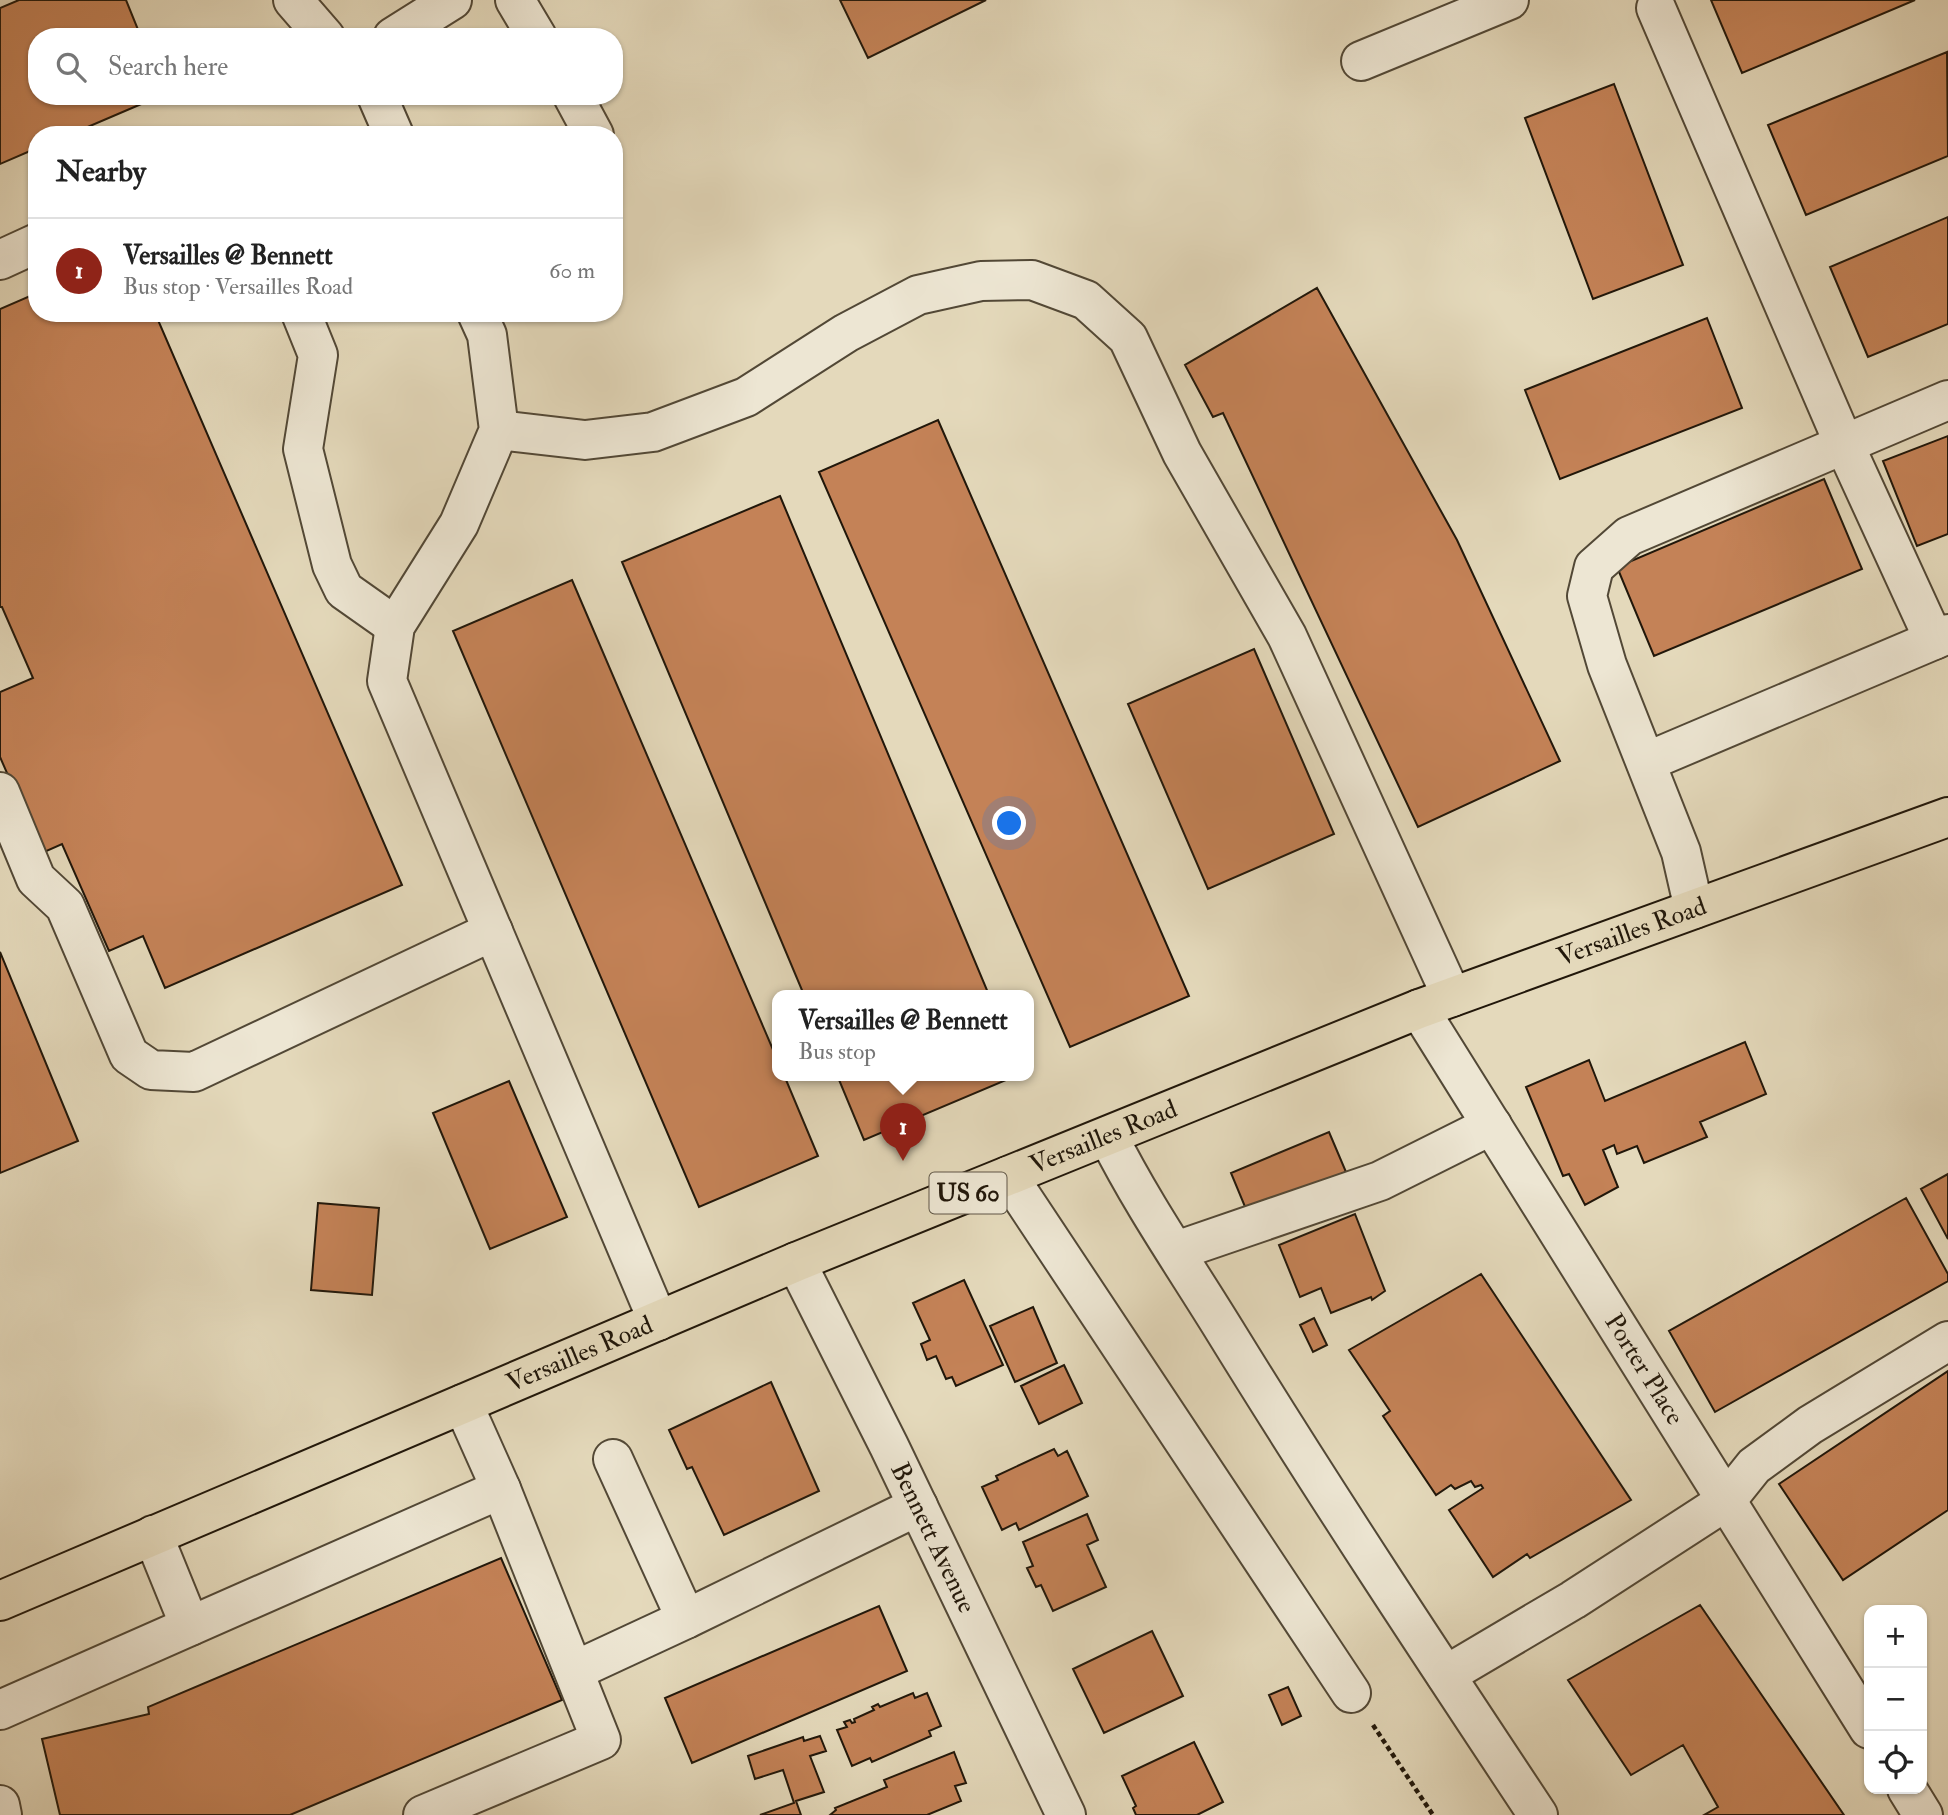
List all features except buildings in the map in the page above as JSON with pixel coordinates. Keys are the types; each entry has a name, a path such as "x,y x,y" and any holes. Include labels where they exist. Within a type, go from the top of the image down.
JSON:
{"main road":[{"name":"Versailles Road","path":"0,1601 796,1262 1436,1003 1948,817"}],"street":[{"path":"293,0 317,28"},
{"path":"407,28 452,0"},
{"path":"515,0 532,28"},
{"path":"1361,61 1509,0"},
{"path":"1646,762 1941,637 1844,444 1656,8"},
{"path":"381,105 390,126"},
{"path":"578,105 589,126"},
{"path":"0,260 28,247"},
{"name":"Porter Place","path":"499,430 585,440 653,432 746,397 846,333 918,295 981,281 1032,280 1086,300 1128,338 1182,453 1287,636 1436,1003 1493,1125 1864,1721"},
{"path":"305,322 318,355 303,449 332,565 344,590 395,626"},
{"path":"481,322 487,335 499,430 459,524 395,626 387,681 658,1321"},
{"path":"1694,909 1681,852 1607,665 1587,596 1594,567 1629,536 1948,400"},
{"path":"0,792 36,879 65,906 129,1055 151,1070 194,1072 494,932"},
{"path":"1176,1251 1380,1181 1493,1125"},
{"path":"1108,1136 1131,1182 1280,1420 1538,1815"},
{"path":"1009,1176 1352,1693"},
{"name":"Bennett Avenue","path":"796,1262 918,1506 1066,1815"},
{"path":"1446,1675 1573,1600 1726,1501 1754,1466 1810,1425 1948,1341"},
{"path":"423,1815 601,1740 501,1489 463,1404"},
{"path":"613,1459 686,1619"},
{"path":"0,1710 501,1489"},
{"path":"573,1671 918,1506"},
{"path":"153,1535 190,1626"},
{"path":"1910,1794 1923,1815"},
{"path":"0,1805 2,1815"}],"path":[{"path":"1352,1693 1433,1815"}],"place":[{"name":"Versailles @ Bennett","path":"903,1161"}]}
